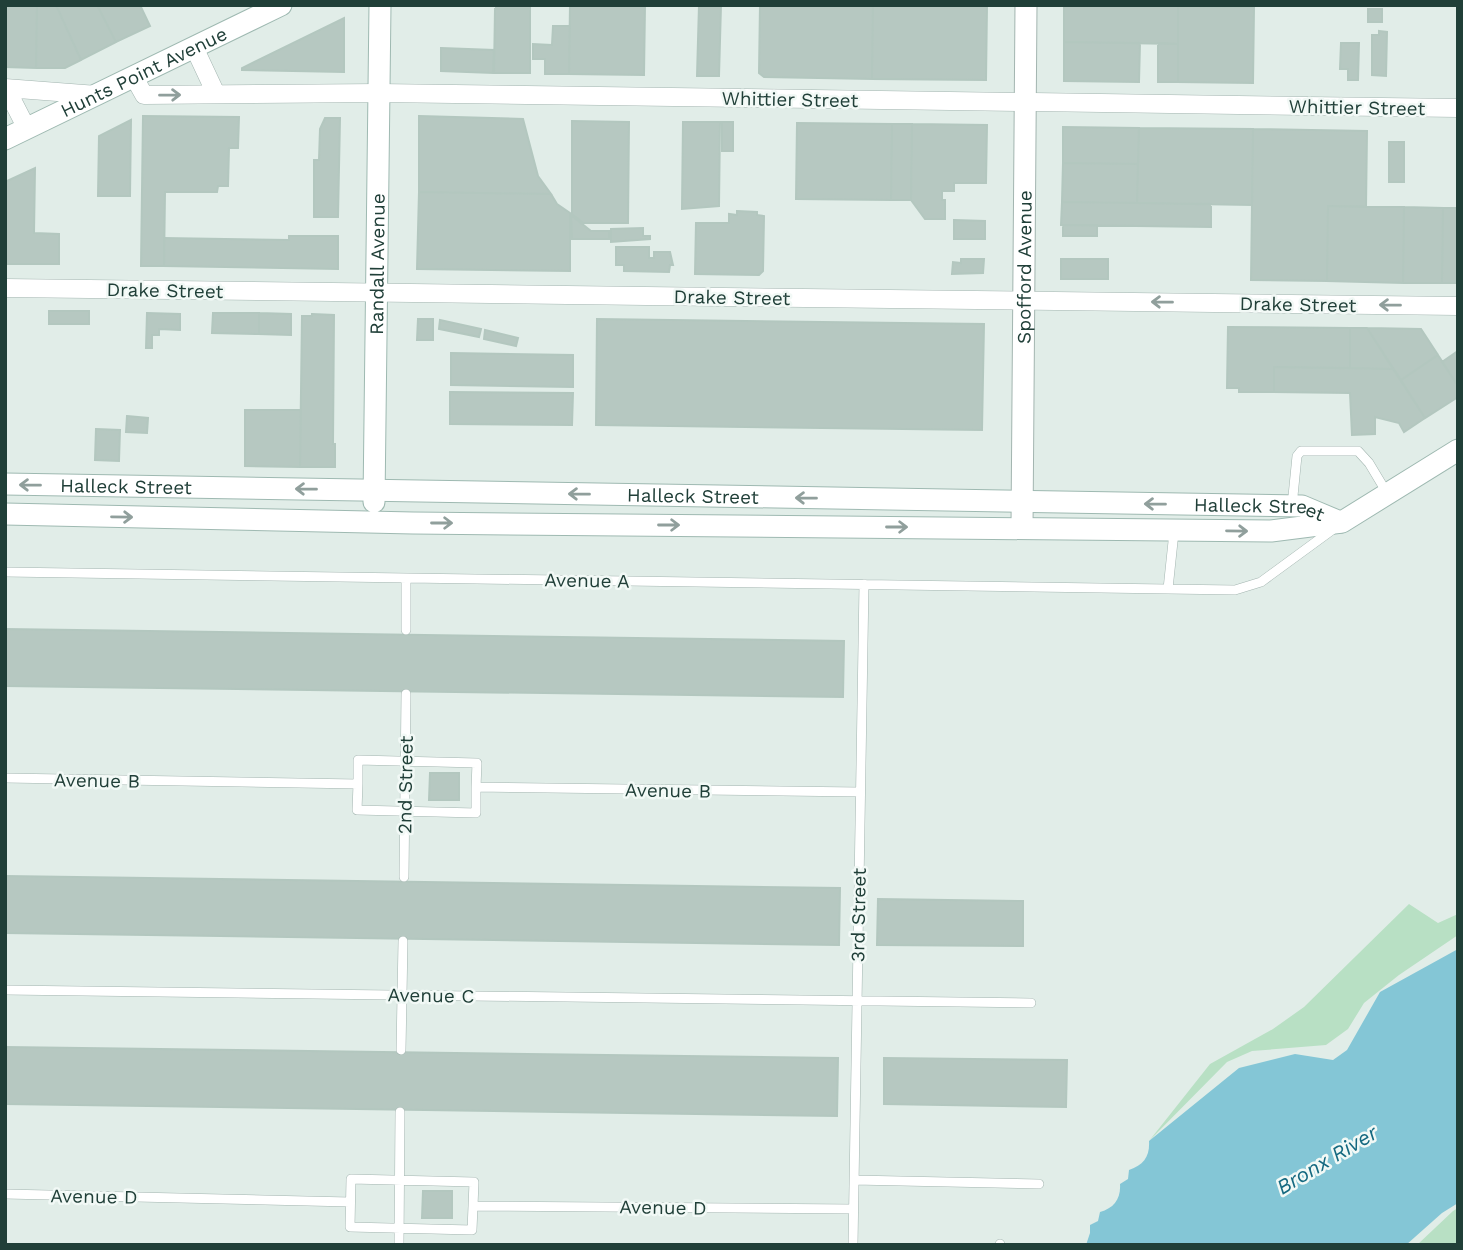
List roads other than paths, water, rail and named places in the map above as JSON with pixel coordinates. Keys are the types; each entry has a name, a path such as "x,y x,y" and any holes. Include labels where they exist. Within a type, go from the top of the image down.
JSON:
{"main road":[{"name":"Hunts Point Avenue","path":"5,139 281,5"},
{"name":"Randall Avenue","path":"374,522 380,5"},
{"name":"Spofford Avenue","path":"1022,527 1026,5"},
{"path":"1342,522 1458,450"},
{"name":"Halleck Street","path":"5,484 1302,506 1342,522"},
{"name":"Halleck Street","path":"5,514 374,522 1270,531 1342,522"}],"street":[{"path":"194,47 216,94"},
{"name":"Whittier Street","path":"134,77 144,95 379,93 1458,108"},
{"path":"6,88 97,95"},
{"path":"6,88 27,129"},
{"name":"Drake Street","path":"5,288 1458,306"}],"lane":[{"path":"1292,506 1297,456 1301,451 1358,451 1369,463 1387,493"},
{"name":"Avenue A","path":"5,572 1246,588 1261,582 1342,522"},
{"path":"1168,589 1174,530"},
{"path":"406,578 406,631"},
{"name":"3rd Street","path":"853,1245 864,584"},
{"name":"2nd Street","path":"404,877 406,694"},
{"path":"358,760 477,763 476,813 357,810 358,783 358,760"},
{"name":"Avenue B","path":"5,778 358,783"},
{"name":"Avenue B","path":"476,787 860,792"},
{"path":"401,1050 403,941"},
{"name":"Avenue C","path":"5,990 1031,1003"},
{"path":"398,1245 400,1112"},
{"path":"351,1179 474,1182 472,1230 349,1227 350,1202 351,1179"},
{"path":"854,1180 1039,1184"},
{"name":"Avenue D","path":"5,1194 350,1202"},
{"name":"Avenue D","path":"473,1206 853,1209"}],"water":[{"name":"Bronx River","path":"1458,949 1458,1203 1442,1213 1406,1245 1086,1245 1090,1225 1098,1221 1100,1212 1116,1202 1120,1184 1128,1179 1129,1170 1145,1159 1149,1141 1239,1068 1295,1054 1333,1060 1347,1050 1380,992"}]}
